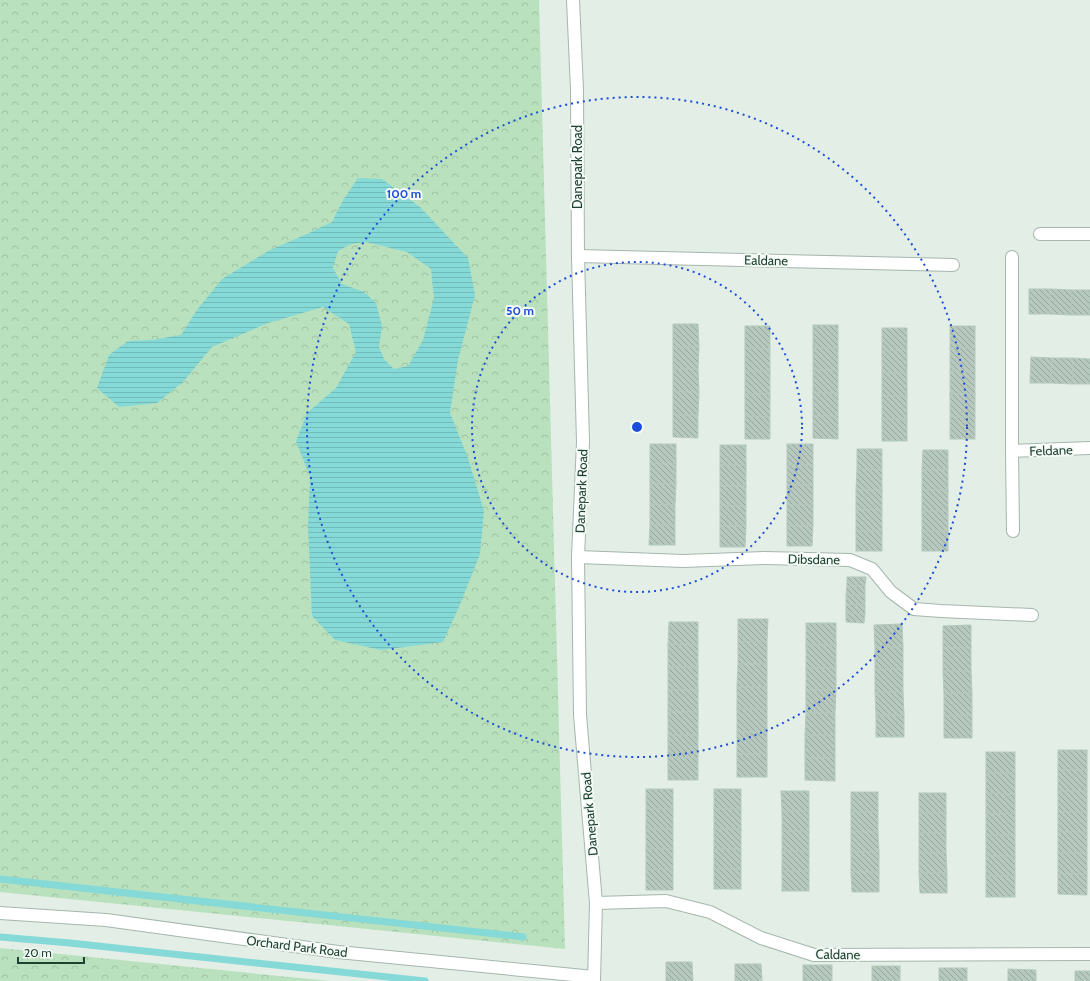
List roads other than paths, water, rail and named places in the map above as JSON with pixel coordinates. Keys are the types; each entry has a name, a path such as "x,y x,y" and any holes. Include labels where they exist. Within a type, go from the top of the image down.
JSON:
{"street":[{"name":"Danepark Road","path":"573,0 577,90 578,256 583,442 578,557 580,714 596,903 594,979"},
{"path":"1040,234 1090,234"},
{"name":"Ealdane","path":"578,256 953,265"},
{"path":"1012,257 1012,531"},
{"name":"Feldane","path":"1012,451 1090,448"},
{"name":"Dibsdane","path":"578,557 683,561 765,558 850,560 872,569 891,592 914,609 1032,615"},
{"name":"Caldane","path":"596,903 666,901 710,912 761,938 814,955 1090,954"},
{"name":"Orchard Park Road","path":"0,912 106,920 338,952 594,979"}],"water":[{"path":"358,178 382,179 420,207 468,258 475,295 458,360 450,413 468,458 484,511 480,554 443,642 381,650 335,640 312,616 308,526 310,477 296,441 307,413 336,388 356,352 349,324 323,307 268,323 212,347 183,382 157,403 119,407 97,388 109,355 128,341 152,340 181,335 197,310 222,279 270,250 332,222 343,200","holes":["366,242 407,252 431,269 434,298 423,340 408,366 394,369 384,359 379,347 382,326 376,303 364,292 342,284 333,268 338,251 351,244"]}],"waterway":[{"path":"0,879 523,937"},
{"path":"0,937 70,943 425,981"}]}
